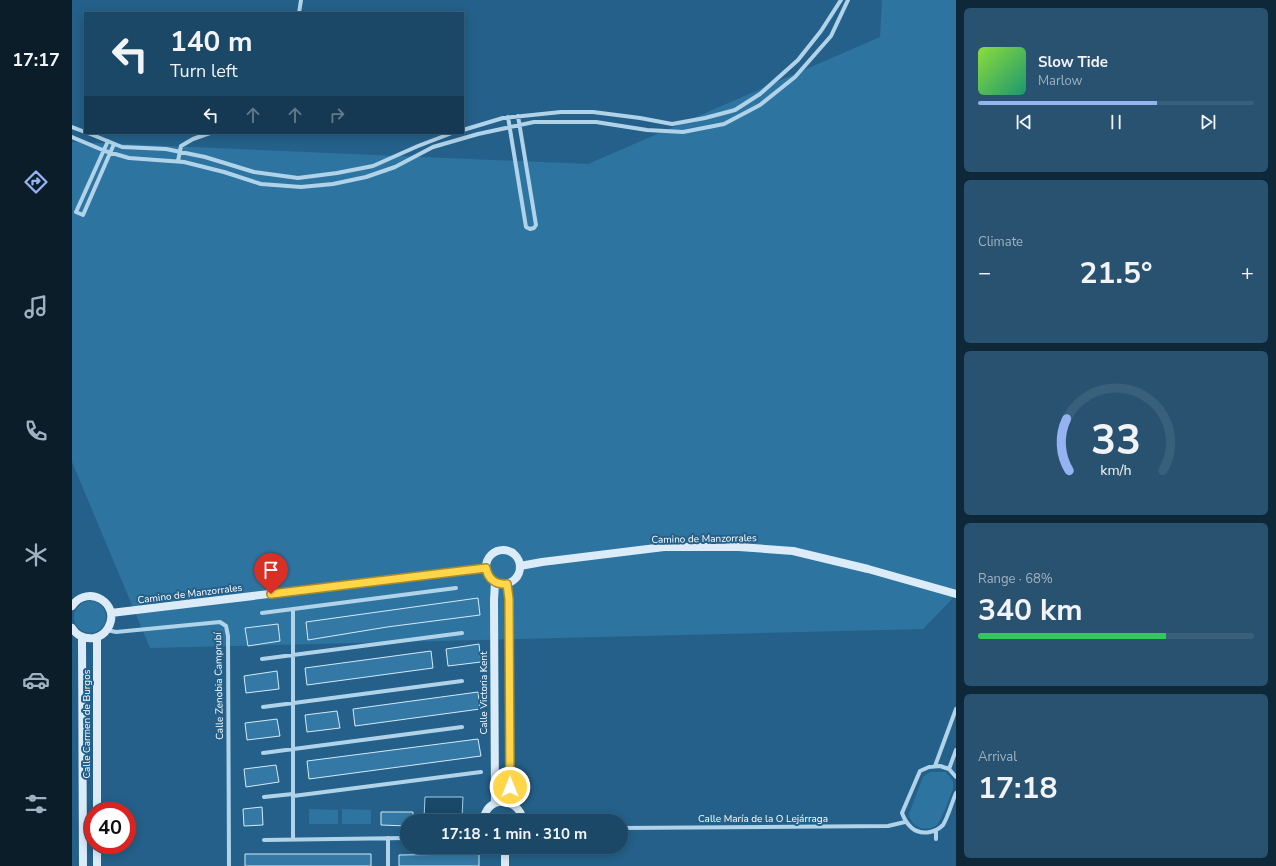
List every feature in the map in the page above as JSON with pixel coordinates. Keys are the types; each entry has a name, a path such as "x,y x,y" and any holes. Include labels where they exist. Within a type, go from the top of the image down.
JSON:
{"street":[{"path":"299,12 301,0"},
{"path":"464,130 508,117 560,112 593,112 672,124 705,118 735,110 760,94 798,60 821,32 841,0"},
{"path":"72,137 104,151 129,158 178,161 224,172 261,184 301,187 333,184 366,177 395,167 433,147 478,134 534,122 596,122 647,130 683,132 724,124 760,105 795,77 831,36 848,0"},
{"path":"508,117 526,227 530,229 534,228 536,225 518,116"},
{"path":"72,127 84,132"},
{"path":"90,134 122,147 166,149 205,157 254,172 298,178 337,173 373,166 449,134"},
{"path":"178,161 181,146 193,139 207,134"},
{"path":"108,141 76,212 83,215 114,144"},
{"name":"Camino de Manzorrales","path":"520,566 664,547 739,547 793,551 868,569 956,594"},
{"path":"505,550 519,560 520,566 517,577 507,584 499,584 488,576 486,562 494,553 505,550"},
{"name":"Camino de Manzorrales","path":"111,613 486,568"},
{"name":"Calle Victoria Kent","path":"495,582 495,803"},
{"path":"507,584 509,599 510,802"},
{"path":"262,613 456,588"},
{"path":"72,606 84,597 98,597 109,607 111,613 111,619 107,630 97,638 89,639 82,637 72,628"},
{"path":"292,839 293,609"},
{"name":"Calle Zenobia Camprubí","path":"107,630 116,632 220,622 226,626 228,636 230,866"},
{"path":"262,659 462,633"},
{"name":"Calle Carmen de Burgos","path":"82,637 82,866"},
{"name":"Calle Carmen de Burgos","path":"97,638 97,802"},
{"path":"263,707 462,681"},
{"path":"935,766 956,709"},
{"path":"263,753 462,727"},
{"path":"949,769 956,750"},
{"path":"956,777 949,769 940,766 929,766 920,771 902,813 905,822 912,829 922,834 936,831 943,824 956,794"},
{"path":"264,797 293,795 481,772"},
{"path":"486,814 495,803 500,802 510,802 515,805 520,814"},
{"name":"Calle María de la O Lejárraga","path":"628,828 888,826 905,822"},
{"path":"936,831 936,839"},
{"path":"388,838 388,866"},
{"path":"264,840 400,838"},
{"path":"97,854 97,866"},
{"path":"505,866 506,854"}],"shaded area":[{"path":"882,0 956,0 956,595 923,629 150,648 72,462 72,142 588,164 880,37"},
{"path":"87,601 93,601 103,608 106,617 105,623 99,630 93,633 87,633 77,626 74,620 74,614 81,604"},
{"path":"930,772 946,772 953,782 953,788 944,813 937,825 924,828 915,825 910,819 909,814 923,777"},
{"path":"425,797 463,797 462,814 424,814"},
{"path":"309,809 338,810 338,824 309,824"},
{"path":"342,809 371,810 371,824 342,824"}],"building":[{"path":"478,598 480,615 387,627 308,640 306,622"},
{"path":"278,624 280,641 248,646 245,628"},
{"path":"479,644 481,662 448,666 446,649"},
{"path":"431,651 433,668 307,685 305,668"},
{"path":"277,671 279,689 246,693 244,676"},
{"path":"478,692 480,709 355,726 353,709"},
{"path":"337,711 340,728 307,732 305,715"},
{"path":"277,719 280,736 247,740 245,723"},
{"path":"478,739 481,756 309,779 307,761"},
{"path":"276,765 279,782 246,787 244,769"},
{"path":"262,807 263,825 244,826 243,809"},
{"path":"381,812 413,812 413,814 400,814 400,826 381,825"},
{"path":"245,854 371,854 371,866 245,866"},
{"path":"479,854 479,866 399,866 399,855"}],"route":[{"path":"271,594 486,568 486,572 491,580 499,584 507,584 509,599 510,787"}]}
